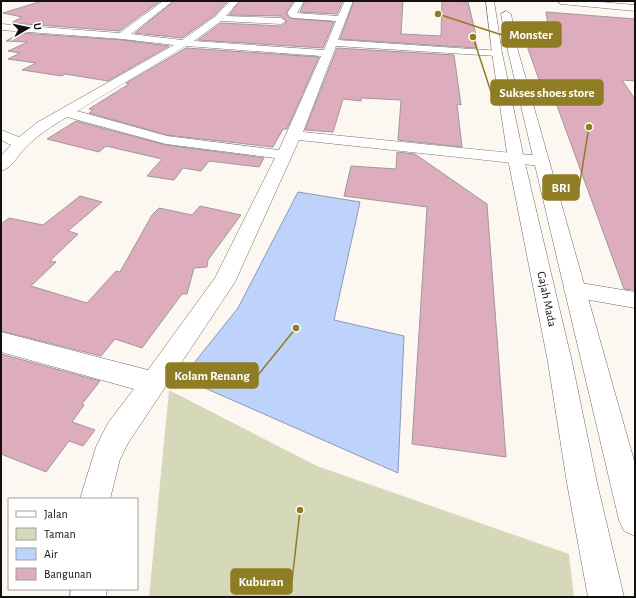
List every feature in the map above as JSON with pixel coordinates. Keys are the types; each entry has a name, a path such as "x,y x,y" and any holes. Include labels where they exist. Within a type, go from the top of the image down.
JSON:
{"main road":[{"path":"122,36 169,1"},
{"path":"1,166 20,144 43,125 183,44 219,18 235,1"},
{"path":"300,1 292,13 293,15 342,19"},
{"path":"96,498 106,457 118,433 224,282 294,135 349,1"},
{"name":"Gajah Mada","path":"490,1 497,53 516,159 560,362 582,483 606,597"},
{"path":"504,1 513,52 635,520"},
{"path":"561,1 635,8"},
{"path":"219,18 281,21"},
{"path":"1,27 122,36 183,44 497,53"},
{"path":"65,112 166,140 285,155"},
{"path":"1,134 20,144"},
{"path":"294,135 541,161"},
{"path":"575,290 635,300"},
{"path":"1,342 153,383"}],"green space":[{"path":"169,390 317,466 569,554 574,597 149,597"}],"water":[{"path":"298,192 360,202 334,320 404,336 398,473 182,378 238,308"}],"building":[{"path":"42,1 160,1 120,31 11,23 22,17 3,13"},
{"path":"174,1 228,1 215,15 182,38 135,33"},
{"path":"240,1 294,1 286,13 290,18 334,22 323,48 198,40 221,23 281,26 287,22 281,16 229,15"},
{"path":"305,1 343,1 337,14 300,12"},
{"path":"354,1 403,1 401,34 441,36 442,1 468,2 476,35 474,35 477,48 340,39"},
{"path":"546,12 635,19 635,81 622,80 635,99 635,290 624,289 548,81 539,80 525,40 536,40 534,35 554,36 548,25"},
{"path":"20,33 122,40 169,46 108,81 65,74 62,76 22,70 36,63 8,59 20,53 8,51 28,42 6,41"},
{"path":"186,48 319,57 287,129 283,129 273,147 167,135 89,113 93,110 89,109 129,84 126,83"},
{"path":"337,48 454,55 461,105 457,104 462,147 398,140 401,100 361,98 361,101 343,99 333,132 305,130"},
{"path":"76,121 166,145 264,158 259,167 209,161 201,171 183,168 174,180 147,176 162,159 106,146 99,152 47,139"},
{"path":"397,152 415,154 487,204 506,457 412,444 427,207 344,196 351,166 396,169"},
{"path":"80,196 102,202 68,231 78,234 50,261 56,262 31,286 87,303 116,271 120,272 152,215 159,208 192,215 200,206 241,215 208,260 207,267 194,268 187,294 182,294 142,348 115,339 101,356 1,331 1,224 9,218 43,225"},
{"path":"1,354 100,381 82,404 84,405 72,422 95,430 83,446 69,441 46,472 1,454"}],"place":[{"name":"Monster","path":"438,14"},
{"name":"Sukses shoes store","path":"473,37"},
{"name":"BRI","path":"589,127"},
{"name":"Kolam Renang","path":"296,328"},
{"name":"Kuburan","path":"300,510"}]}
